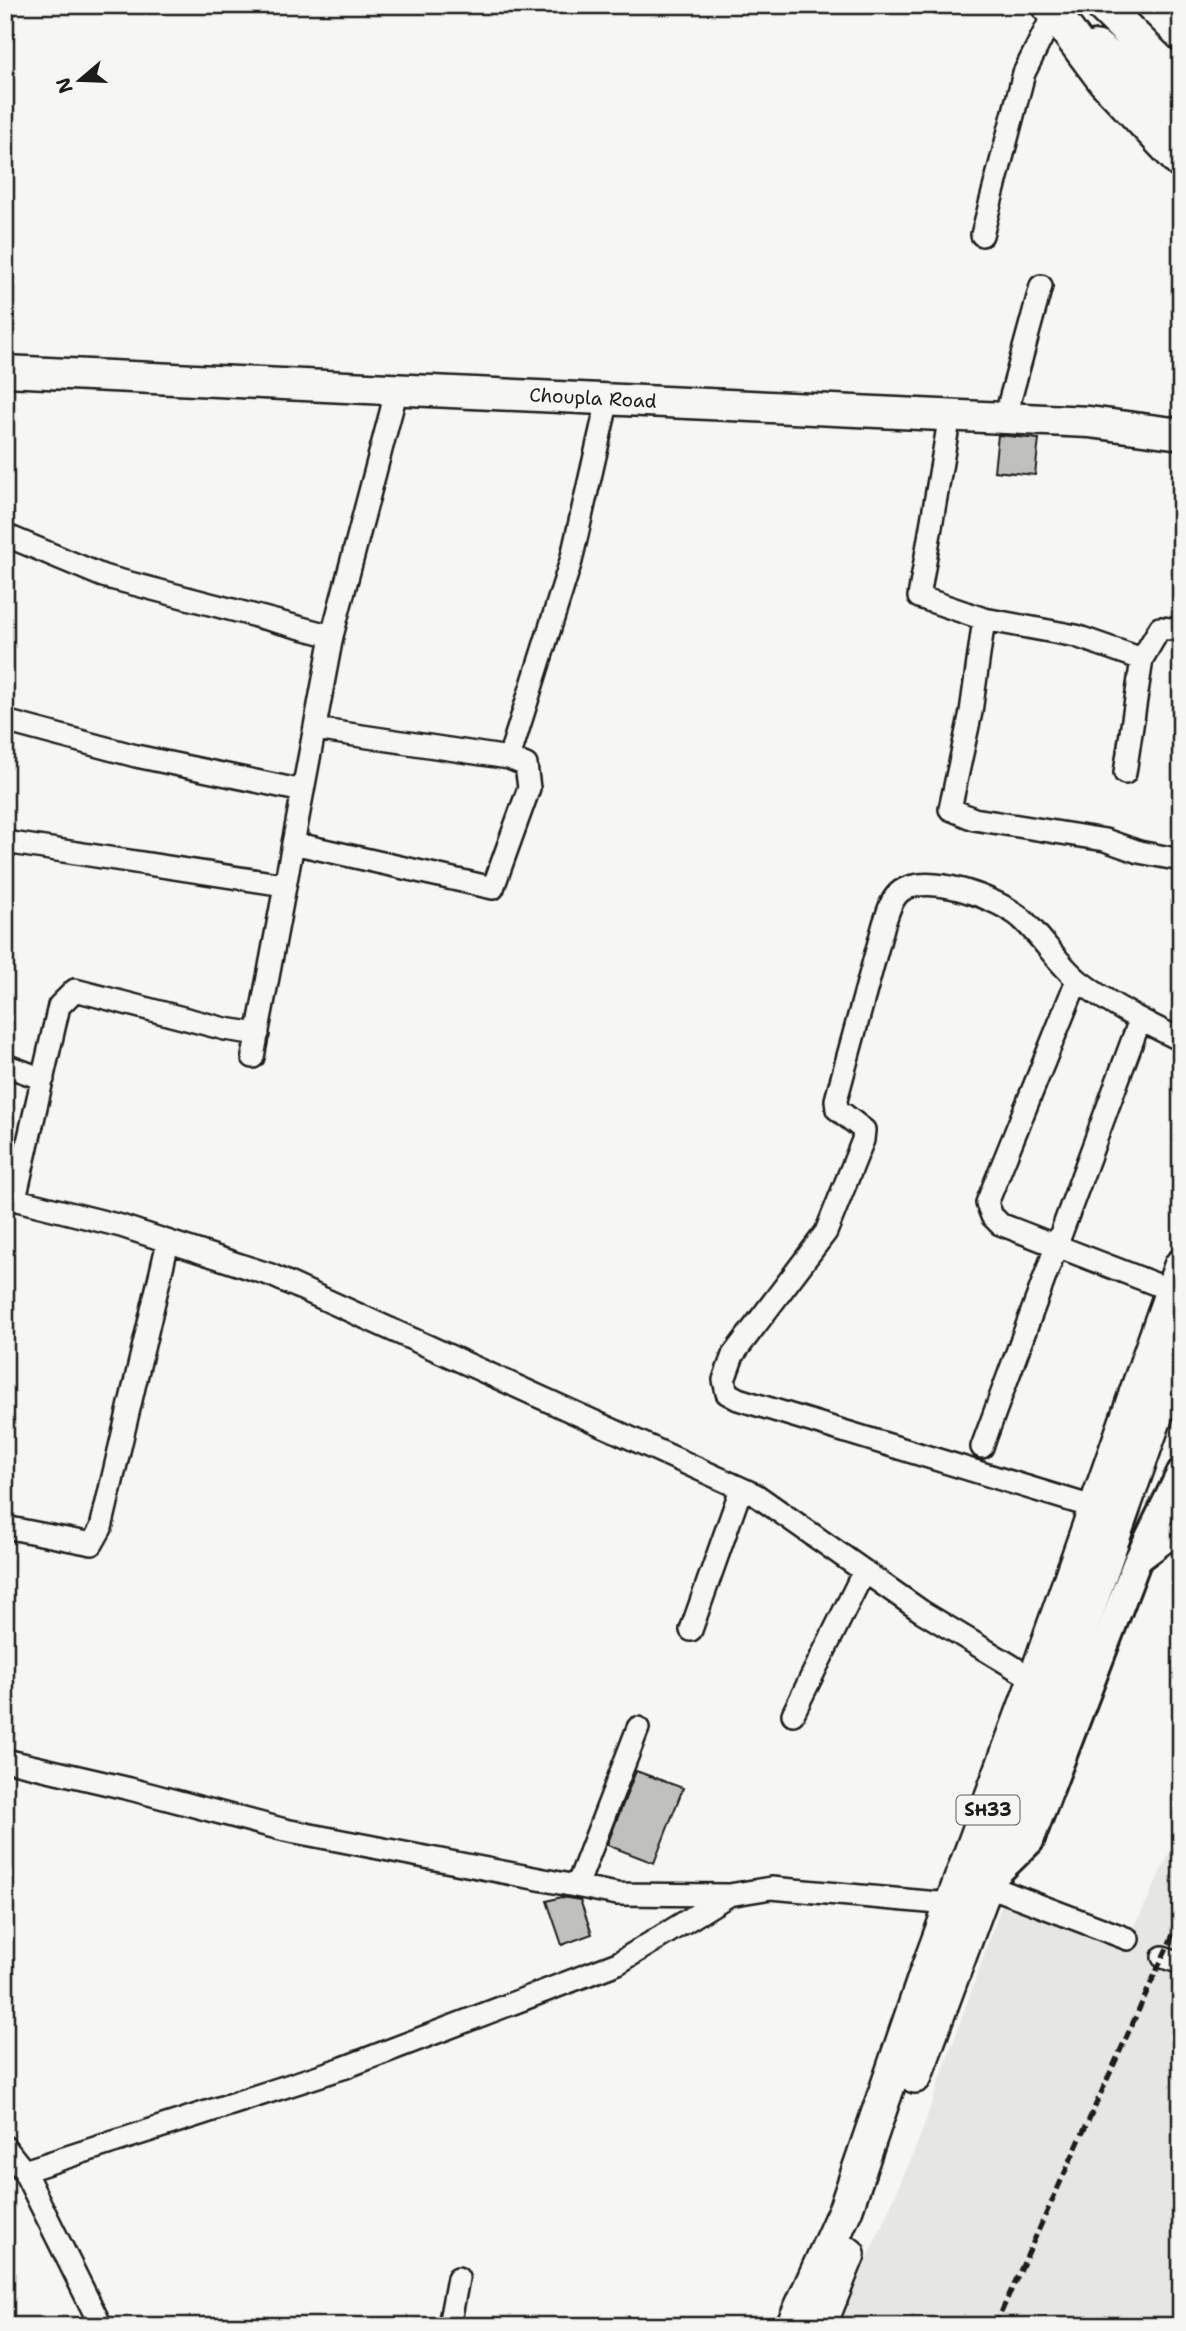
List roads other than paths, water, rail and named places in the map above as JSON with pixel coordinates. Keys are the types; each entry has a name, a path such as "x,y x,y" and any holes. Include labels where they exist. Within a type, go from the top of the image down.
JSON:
{"main road":[{"path":"1094,5 1166,87"},
{"path":"1102,5 1166,87 1181,124"},
{"path":"1051,9 1166,87"},
{"path":"1051,9 1104,80 1181,162"},
{"name":"Choupla Road","path":"5,370 1089,422 1181,434"},
{"path":"970,1893 1178,1288"},
{"name":"SH33","path":"819,2326 970,1893 1035,1680 1178,1288"},
{"name":"SH33","path":"793,2326 846,2208 970,1893 1090,1602 1181,1344"}],"street":[{"path":"982,234 1024,73 1051,9"},
{"path":"1005,418 1041,286"},
{"path":"253,1057 332,636 397,389"},
{"path":"509,758 571,561 608,399"},
{"path":"950,415 919,597 984,619 1076,636 1142,659"},
{"path":"5,535 103,576 332,636"},
{"path":"984,619 971,712 950,809 974,818 1105,840 1139,852 1181,860"},
{"path":"1125,773 1142,659 1160,628 1181,629"},
{"path":"5,721 136,757 303,791"},
{"path":"293,844 493,888 529,788 526,765 509,758 315,729"},
{"path":"5,842 285,885"},
{"path":"1096,1508 738,1399 727,1392 724,1380 733,1355 826,1232 863,1140 864,1130 837,1109 836,1100 884,923 890,905 902,891 918,886 944,886 1002,904 1020,918 1077,980 1140,1020 1181,1040"},
{"path":"1077,980 987,1203 992,1216 1000,1224 1178,1288"},
{"path":"258,1034 225,1029 75,990 59,1006 43,1079 10,1198 168,1242 271,1275 756,1495 921,1611 1035,1680"},
{"path":"982,1447 1054,1245 1140,1020"},
{"path":"5,1065 43,1079"},
{"path":"5,1527 92,1544 101,1528 168,1242"},
{"path":"970,1893 1030,1840 1136,1564 1181,1472"},
{"path":"691,1630 741,1489"},
{"path":"1090,1602 1181,1530"},
{"path":"793,1714 864,1571"},
{"path":"577,1886 638,1728"},
{"path":"5,1760 130,1788 285,1830 617,1894 729,1895 771,1888 970,1893 1128,1940"},
{"path":"24,2171 343,2068 618,1963 729,1895"},
{"path":"7,2151 24,2171 101,2326"},
{"path":"449,2326 458,2278"}],"railway":[{"path":"995,2326 1181,1917"}]}
